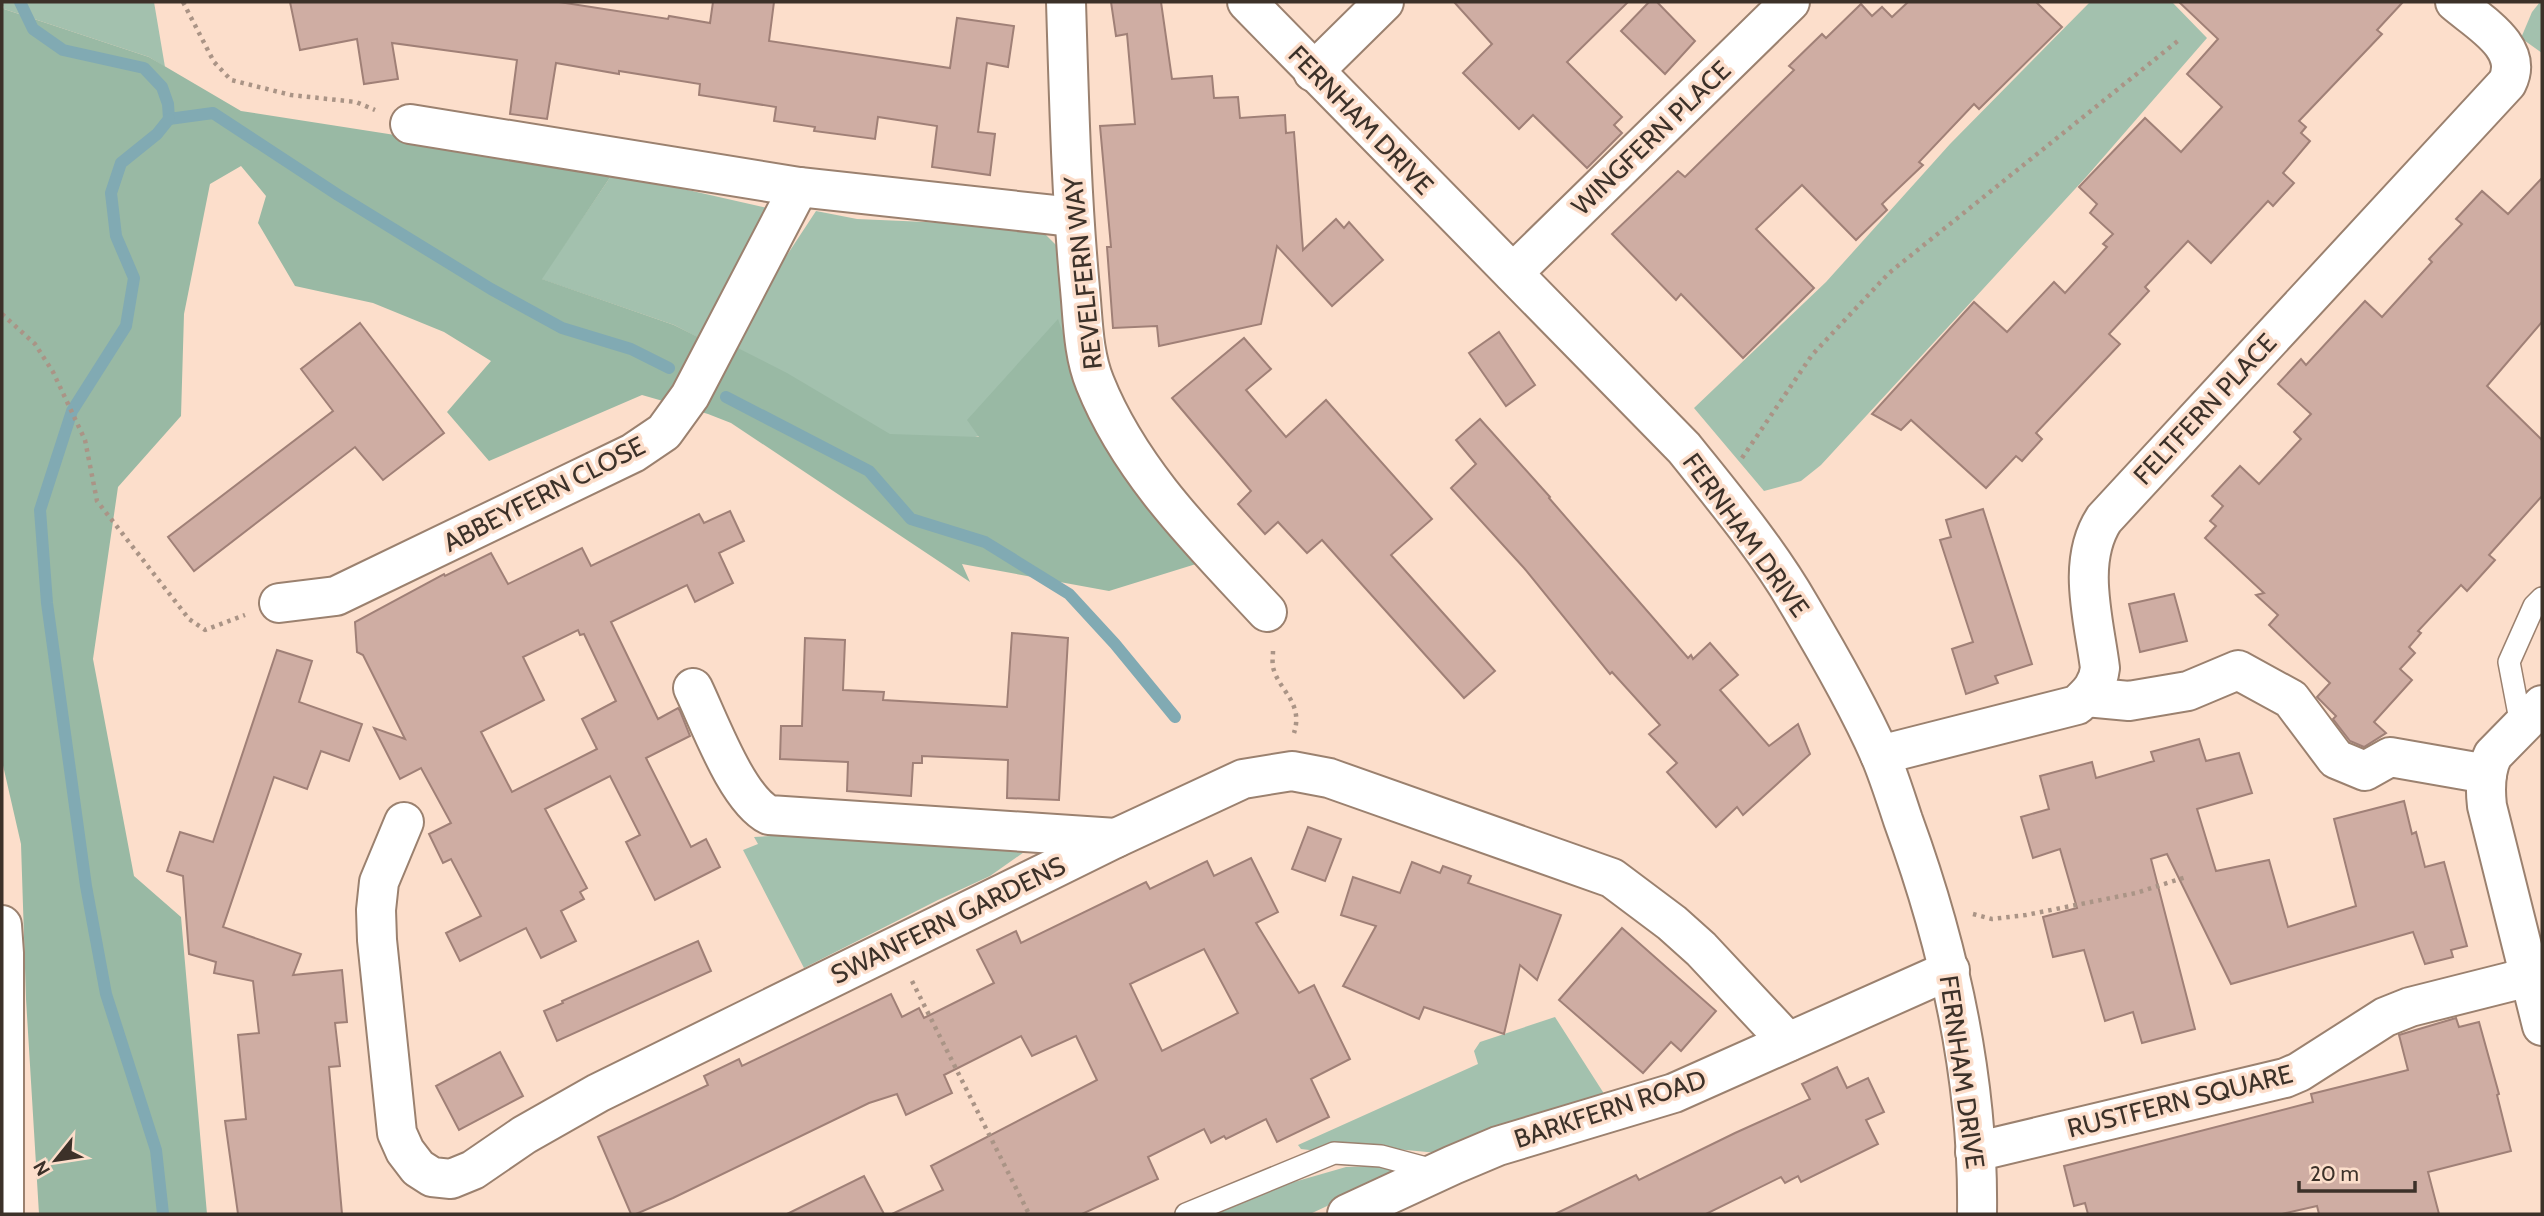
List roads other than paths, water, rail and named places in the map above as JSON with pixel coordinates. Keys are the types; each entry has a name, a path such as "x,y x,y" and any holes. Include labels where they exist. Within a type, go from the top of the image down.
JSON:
{"street":[{"name":"REVELFERN WAY","path":"1066,2 1073,217 1085,346 1094,382 1143,471 1192,531 1267,612"},
{"name":"FERNHAM DRIVE","path":"1247,2 1684,448 1747,527 1799,604 1880,755 1932,904 1950,970 1964,1043 1978,1214"},
{"path":"1313,72 1384,2"},
{"name":"WINGFERN PLACE","path":"1513,273 1790,2"},
{"name":"FELTFERN PLACE","path":"2086,697 2098,680 2100,668 2088,579 2095,538 2104,519 2507,83 2512,72 2512,63 2506,46 2455,2"},
{"path":"410,124 799,187 1073,217"},
{"name":"ABBEYFERN CLOSE","path":"279,603 336,596 633,453 663,432 690,396 799,187"},
{"path":"1880,755 2077,705 2086,697 2129,701 2188,691 2238,670 2291,699 2336,759 2364,771 2390,757 2487,774"},
{"path":"693,688 737,780 760,811 769,816 1116,838"},
{"path":"2532,715 2493,755 2487,774 2487,806 2542,1026"},
{"name":"SWANFERN GARDENS","path":"404,822 379,882 377,940 397,1133 405,1151 418,1168 432,1177 451,1179 473,1170 524,1135 598,1093 1116,838 1243,779 1280,772 1329,778 1612,878 1655,909 1701,949 1788,1042"},
{"path":"2,925 4,1214"},
{"name":"BARKFERN ROAD","path":"1348,1214 1498,1146 1674,1093 1950,970"},
{"name":"RUSTFERN SQUARE","path":"1975,1152 2285,1078 2299,1072 2385,1017 2410,1007 2529,977"}],"lane":[{"path":"2532,715 2509,662 2535,606 2542,598"},
{"path":"1186,1214 1334,1153 1381,1156 1439,1171"}],"waterway":[{"path":"20,2 33,29 63,50 144,68 162,87 168,104 169,119 213,113 338,195 491,289 562,328 631,349 669,368"},
{"path":"163,1214 156,1150 106,994 86,886 47,603 40,510 72,411 126,326 134,278 116,236 111,193 121,163 157,134 169,119"},
{"path":"726,397 869,471 911,519 985,542 1069,594 1115,644 1175,717"}]}
